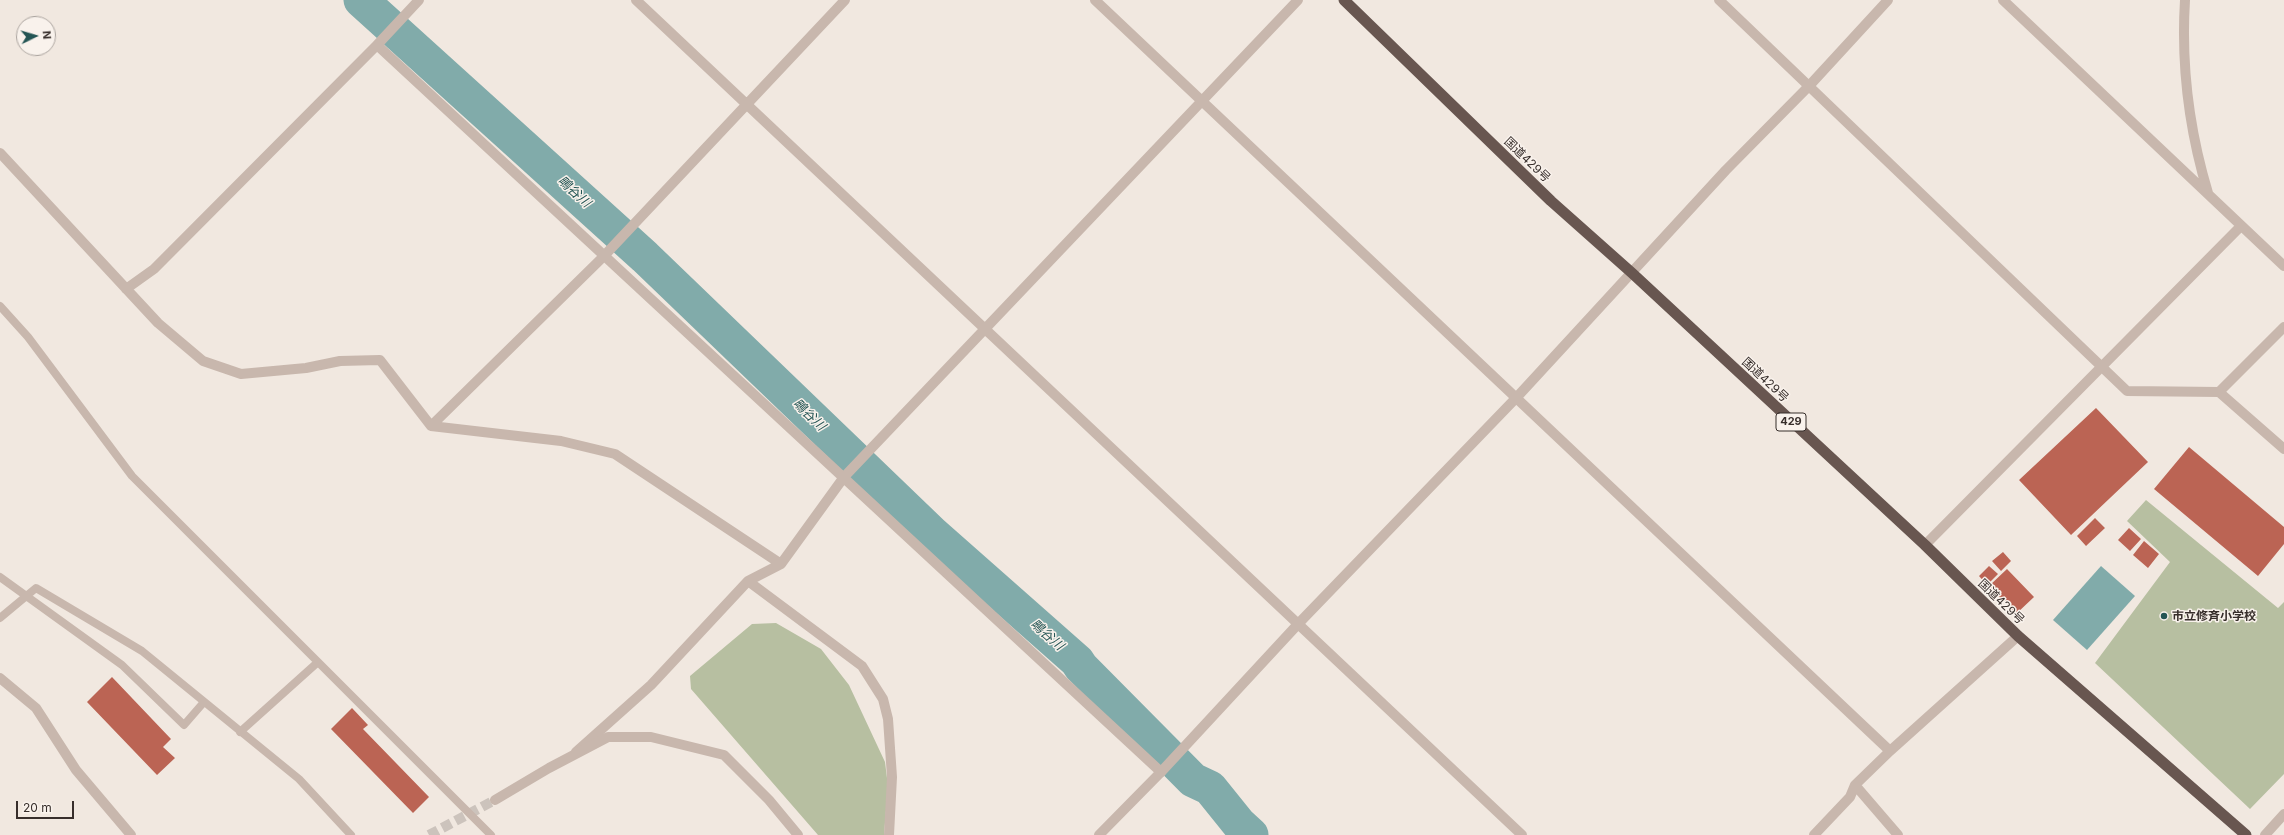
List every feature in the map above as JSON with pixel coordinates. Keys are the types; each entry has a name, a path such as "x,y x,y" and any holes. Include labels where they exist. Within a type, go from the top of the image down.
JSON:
{"highway":[{"name":"国道429号","path":"1344,0 1550,201 1632,273 1925,545 2018,636 2163,760 2246,835"}],"street":[{"path":"126,289 154,269 377,45 419,0"},
{"path":"636,0 1299,623 1522,835"},
{"path":"431,426 603,257 846,0"},
{"path":"1095,0 1518,397 1890,751"},
{"path":"570,756 651,685 748,581 780,564 844,477 1298,0"},
{"path":"1719,0 2101,368 2127,391 2219,392 2284,449"},
{"path":"1099,835 1161,772 1299,623 1518,397 1726,170 1809,86 1888,0"},
{"path":"2003,0 2240,227 2284,266"},
{"path":"2185,0 2183,38 2190,120 2198,160 2208,195"},
{"path":"377,45 603,257 844,477 1161,772"},
{"path":"0,153 158,323 203,361 241,374 306,368 340,362 380,360 431,426 561,441 615,454 780,564"},
{"path":"1925,545 2240,227"},
{"path":"2219,392 2284,327"},
{"path":"748,581 862,666 883,699 888,719 892,777 889,835"},
{"path":"1814,835 1850,796 1855,786 1890,751 2018,636"},
{"path":"0,678 36,708 76,770 131,835"},
{"path":"495,800 570,756 608,738 651,737 724,755 769,800 798,835"},
{"path":"1855,786 1898,835"},
{"path":"2266,835 2284,814"}],"lane":[{"path":"0,306 28,337 132,476 491,835"},
{"path":"0,577 25,597 122,665 184,725 204,702"},
{"path":"0,618 36,588 142,652 299,779 351,835"},
{"path":"240,732 318,662"}],"green space":[{"path":"2146,500 2278,608 2284,602 2284,774 2250,809 2095,663 2170,562 2127,521"},
{"path":"776,623 821,649 849,685 885,762 888,786 884,835 818,835 691,689 690,676 752,624"}],"water":[{"path":"2101,566 2135,596 2087,650 2053,620"}],"building":[{"path":"2096,408 2148,462 2071,535 2019,480"},
{"path":"2189,447 2284,527 2284,544 2258,576 2154,489"},
{"path":"2095,518 2105,528 2086,546 2077,536"},
{"path":"2129,528 2141,539 2130,551 2118,540"},
{"path":"2144,541 2159,554 2148,568 2133,555"},
{"path":"2003,552 2011,561 2001,571 1992,561"},
{"path":"1989,566 1998,574 1987,585 1979,576"},
{"path":"2007,569 2034,597 2016,614 1989,586"},
{"path":"112,677 171,739 163,747 175,758 157,775 87,702"},
{"path":"352,708 368,725 363,729 429,797 413,813 331,729"}],"waterway":[{"name":"鴫谷川","path":"361,0 645,257 932,533 1077,661 1081,667 1193,780 1210,788 1239,824 1251,835"}],"tunnel":[{"path":"429,835 495,800"}],"place":[{"name":"市立修斉小学校","path":"2164,616"}]}
